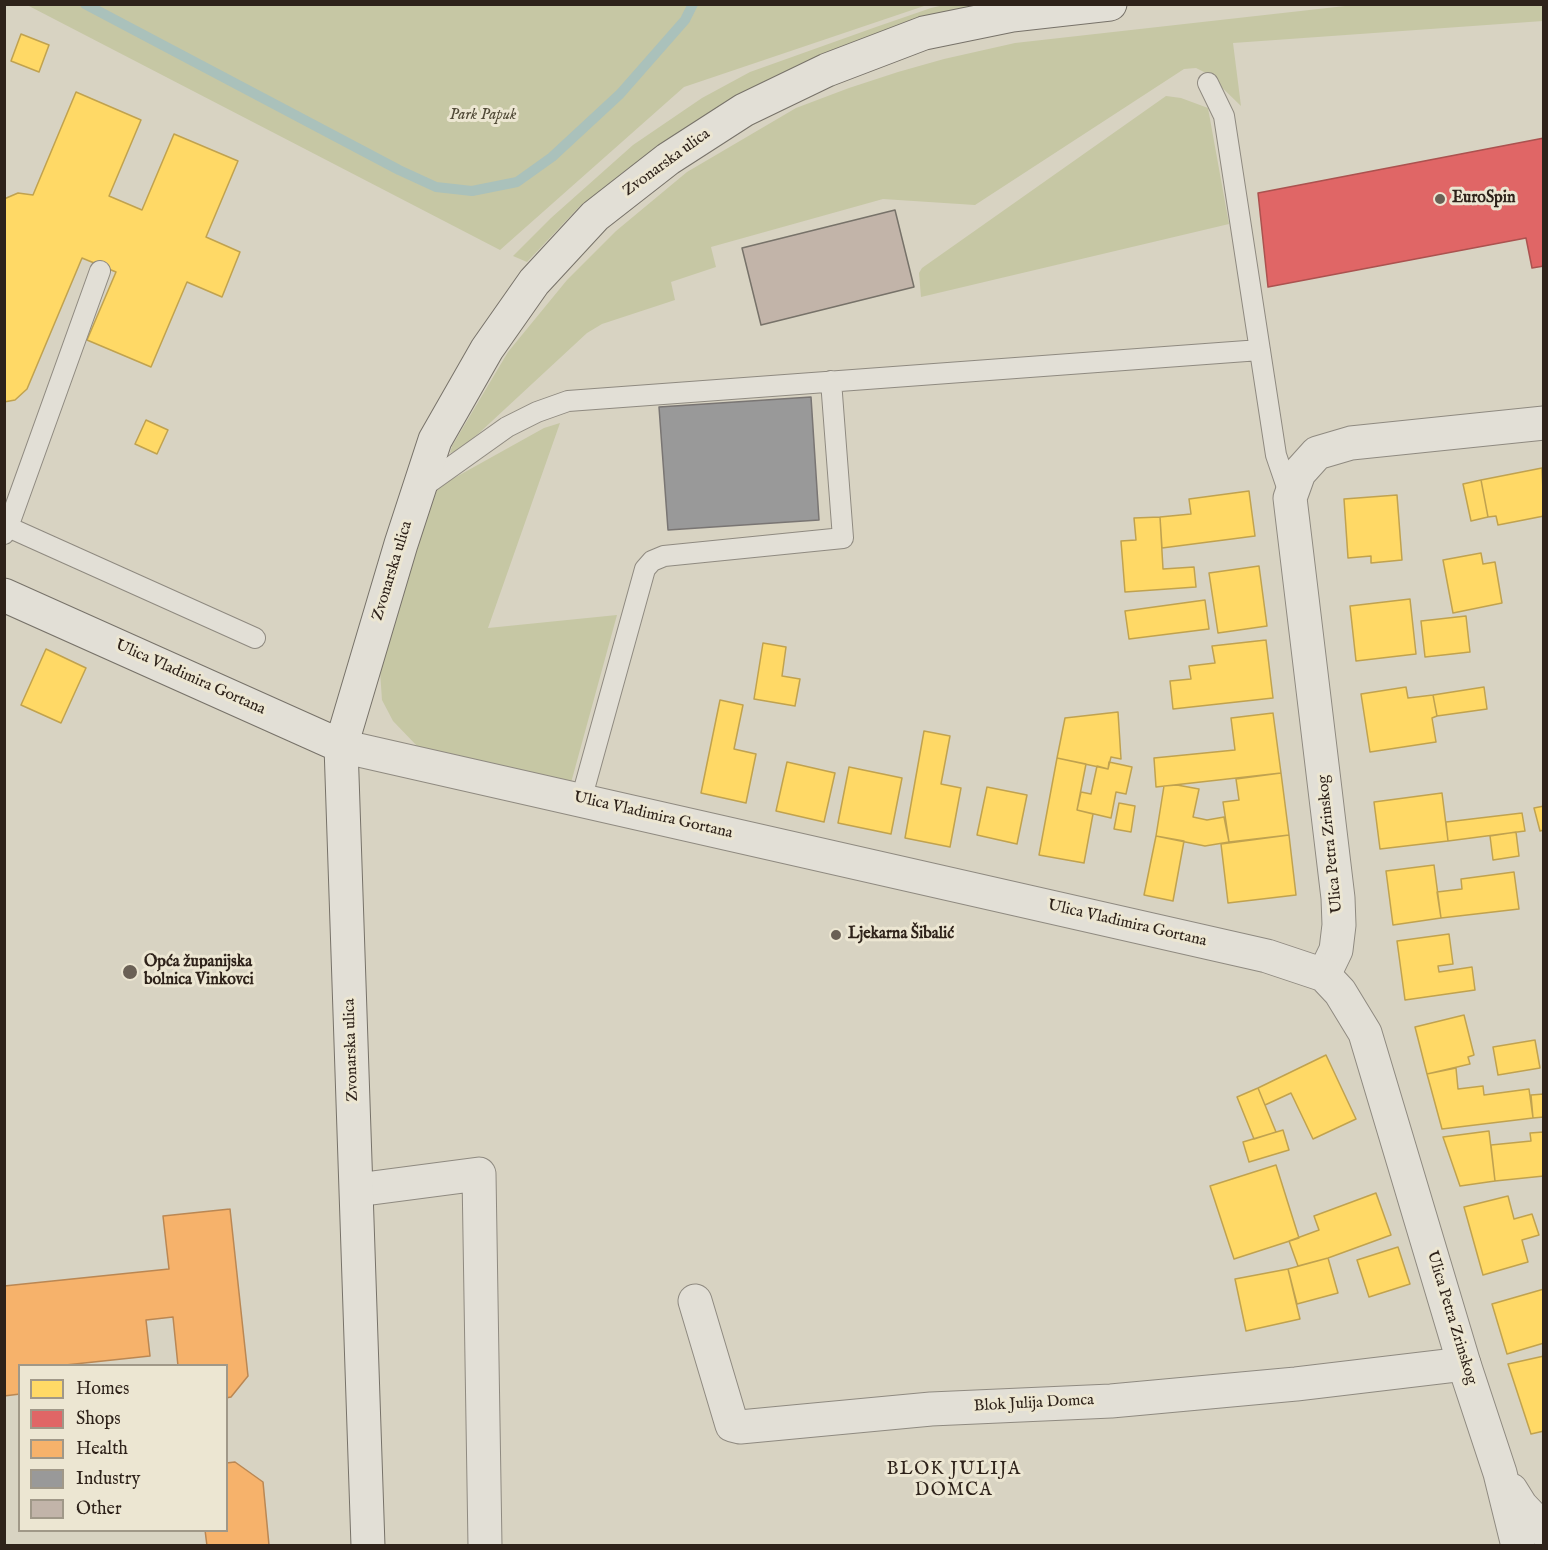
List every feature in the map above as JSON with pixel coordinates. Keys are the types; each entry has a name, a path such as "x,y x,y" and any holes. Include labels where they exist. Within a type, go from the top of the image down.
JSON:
{"street":[{"name":"Zvonarska ulica","path":"368,1545 341,746 435,440 488,349 534,282 595,216 668,159 744,110 827,70 924,33 1012,15 1110,4"},
{"name":"Ulica Petra Zrinskog","path":"1518,1545 1500,1473 1464,1364 1365,1033 1340,992 1324,975 1336,950 1339,925 1338,898 1290,498 1299,473 1317,453 1351,443 1544,423"},
{"name":"Ulica Vladimira Gortana","path":"4,595 341,746 1267,956 1324,975"},
{"path":"357,1190 478,1174 485,1545"},
{"name":"Blok Julija Domca","path":"695,1301 732,1425 740,1427 931,1409 1111,1401 1296,1384 1464,1364"},
{"name":"Ulica Petra Zrinskog","path":"1500,1473 1521,1506 1544,1530"}],"lane":[{"path":"1208,83 1224,116 1276,455 1290,498"},
{"path":"100,271 6,530 255,638"},
{"path":"418,491 507,427 537,412 568,401 1260,350"},
{"path":"581,800 645,569 652,561 664,556 843,538 831,381"}],"green space":[{"path":"948,4 1014,5 721,106 627,169 579,207 527,262 513,256 551,218 633,145 702,98 750,72"},
{"name":"Park Papuk","path":"27,5 927,5 684,87 500,250"},
{"path":"1354,5 1543,5 1543,21 1233,43 1241,106 1208,74 1196,68 1184,69 975,205 883,199 711,247 716,267 671,282 675,300 602,324 587,333 478,434 459,450 450,453 508,352 567,280 616,231 687,172 796,108 898,72 1015,43"},
{"path":"1166,96 1181,98 1208,108 1229,224 921,297 919,273 922,268"},
{"path":"560,423 488,628 617,615 569,790 418,747 393,721 382,700 380,671 414,553 438,487 544,428"}],"building: Homes":[{"path":"21,34 49,45 39,72 11,61"},
{"path":"76,92 141,120 109,196 142,210 174,134 238,161 206,237 240,252 222,297 187,282 151,367 87,340 116,272 82,258 27,389 15,400 4,402 4,199 18,193 33,195"},
{"path":"146,420 168,430 157,454 135,444"},
{"path":"1542,468 1544,516 1498,525 1496,516 1488,517 1481,480"},
{"path":"1481,480 1488,517 1471,521 1463,484"},
{"path":"1249,491 1255,536 1162,548 1160,517 1191,514 1189,499"},
{"path":"1397,495 1402,560 1371,563 1371,556 1348,558 1344,499"},
{"path":"1160,517 1163,569 1194,567 1196,587 1125,592 1121,541 1136,540 1134,518"},
{"path":"1481,553 1483,564 1495,562 1502,603 1453,613 1443,560"},
{"path":"1259,566 1267,626 1218,633 1209,573"},
{"path":"1410,599 1416,654 1356,661 1350,606"},
{"path":"1205,600 1209,629 1129,639 1125,611"},
{"path":"1466,616 1470,652 1425,657 1421,621"},
{"path":"1266,640 1273,698 1173,709 1170,681 1191,679 1189,666 1215,663 1212,646"},
{"path":"763,643 786,647 782,676 800,679 795,706 754,699"},
{"path":"46,649 86,668 61,723 21,705"},
{"path":"1406,687 1408,698 1433,695 1437,716 1432,718 1436,742 1370,752 1361,694"},
{"path":"1484,687 1487,709 1437,716 1433,695"},
{"path":"720,700 743,705 734,749 756,754 746,803 701,793"},
{"path":"1118,712 1121,759 1111,757 1108,769 1057,758 1065,718"},
{"path":"1273,713 1281,773 1156,787 1154,758 1235,750 1231,718"},
{"path":"924,731 950,736 941,784 961,788 950,847 905,838"},
{"path":"1057,758 1086,764 1077,810 1093,814 1084,863 1039,855"},
{"path":"787,762 835,773 824,822 776,811"},
{"path":"1109,762 1132,767 1126,794 1116,792 1111,818 1077,810 1081,792 1091,794 1097,766 1108,769"},
{"path":"849,767 902,778 891,834 838,823"},
{"path":"1281,773 1289,835 1229,842 1223,802 1239,800 1236,779"},
{"path":"1177,785 1199,789 1193,817 1207,820 1224,817 1229,842 1205,846 1156,836 1164,786"},
{"path":"987,787 1027,795 1017,844 977,835"},
{"path":"1442,793 1448,841 1380,849 1374,802"},
{"path":"1119,803 1135,806 1131,832 1114,829"},
{"path":"1544,806 1544,830 1540,831 1534,808"},
{"path":"1522,813 1525,831 1448,841 1446,822"},
{"path":"1516,832 1519,856 1493,860 1490,836"},
{"path":"1289,835 1296,895 1228,903 1221,844"},
{"path":"1156,836 1184,841 1173,901 1144,895"},
{"path":"1434,865 1441,918 1393,925 1386,871"},
{"path":"1514,872 1519,909 1441,918 1437,892 1462,889 1461,879"},
{"path":"1449,934 1453,964 1438,966 1439,972 1472,967 1475,990 1405,1000 1397,941"},
{"path":"1464,1015 1474,1055 1468,1057 1470,1064 1427,1074 1415,1027"},
{"path":"1535,1040 1540,1068 1498,1075 1493,1047"},
{"path":"1326,1055 1356,1119 1313,1139 1291,1093 1265,1105 1258,1088"},
{"path":"1456,1068 1458,1089 1483,1086 1484,1095 1529,1089 1533,1118 1442,1129 1427,1074"},
{"path":"1258,1088 1276,1132 1254,1139 1237,1097"},
{"path":"1544,1094 1544,1117 1533,1118 1531,1095"},
{"path":"1283,1130 1289,1150 1249,1162 1243,1142"},
{"path":"1489,1131 1495,1181 1460,1186 1443,1137"},
{"path":"1544,1132 1544,1176 1495,1181 1491,1145 1531,1141 1530,1133"},
{"path":"1276,1165 1299,1238 1234,1259 1210,1186"},
{"path":"1376,1193 1391,1235 1328,1258 1298,1266 1289,1241 1319,1230 1314,1216"},
{"path":"1508,1196 1514,1219 1532,1214 1539,1235 1522,1240 1528,1262 1483,1275 1464,1207"},
{"path":"1398,1247 1410,1284 1369,1297 1357,1260"},
{"path":"1328,1258 1338,1293 1297,1304 1288,1269"},
{"path":"1288,1269 1300,1319 1246,1331 1235,1279"},
{"path":"1544,1289 1544,1343 1507,1354 1492,1304"},
{"path":"1544,1356 1544,1431 1531,1434 1508,1364"}],"building: Shops":[{"path":"1544,138 1544,266 1532,268 1526,238 1268,287 1258,193"}],"building: Health":[{"path":"230,1209 248,1376 231,1397 228,1398 228,1364 178,1364 173,1317 146,1320 150,1356 75,1364 18,1364 18,1394 4,1396 4,1286 169,1269 163,1216"},
{"path":"235,1462 263,1482 269,1545 207,1546 205,1532 228,1532 228,1463"}],"building: Industry":[{"path":"811,397 819,520 668,530 659,407"}],"building: Other":[{"path":"895,210 914,287 761,325 742,248"}],"waterway":[{"path":"85,4 399,170 436,187 472,191 517,182 552,157 620,94 685,20 693,4"}],"place":[{"name":"EuroSpin","path":"1440,199"},
{"name":"Ljekarna Šibalić","path":"836,935"},
{"name":"Opća županijska bolnica Vinkovci","path":"130,972"}],"district":[{"name":"BLOK JULIJA DOMCA","path":"954,1480"}]}
